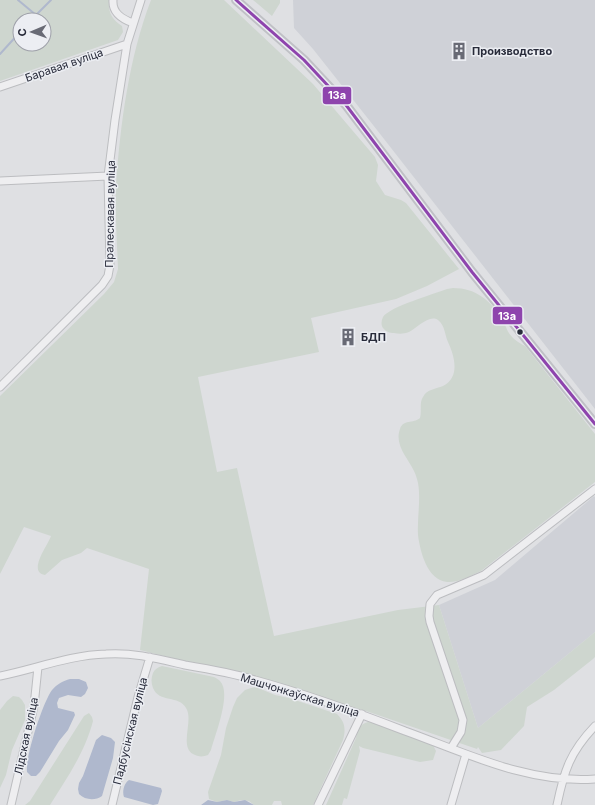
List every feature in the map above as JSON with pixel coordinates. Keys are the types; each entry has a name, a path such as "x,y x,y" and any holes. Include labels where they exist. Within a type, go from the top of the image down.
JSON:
{"main road":[{"path":"236,0 304,60 346,105 472,272 595,424"}],"street":[{"path":"113,0 114,9 121,18 134,23"},
{"name":"Пралескавая вуліца","path":"0,387 102,285 108,276 110,265 108,176 127,44 141,0"},
{"name":"Баравая вуліца","path":"0,87 127,44"},
{"path":"0,181 108,176"},
{"path":"451,748 461,732 463,720 430,622 430,604 437,595 484,575 595,490"},
{"name":"Машчонкаўская вуліца","path":"0,676 82,656 121,653 150,658 254,680 362,714 466,754 520,772 562,780 595,779"},
{"name":"Падбусінская вуліца","path":"112,805 138,697 150,658"},
{"name":"Лідская вуліца","path":"11,805 34,706 38,667"},
{"path":"318,805 362,714"},
{"path":"557,805 562,780 571,757 595,726"},
{"path":"451,805 466,754"}],"shaded area":[{"path":"0,0 109,0 111,15 122,26 123,32 118,40 0,81"},
{"path":"151,0 224,0 313,84 375,157 378,165 376,181 385,195 406,203 459,269 427,286 396,299 311,318 319,352 198,377 217,472 237,468 274,636 398,610 439,605 478,728 595,632 595,657 554,690 527,707 524,726 501,750 482,753 478,747 477,749 369,712 249,677 140,650 149,569 87,548 81,553 62,560 45,575 40,573 38,564 51,536 24,527 0,574 0,396 104,294 114,282 118,269 116,186 123,116 131,68 143,22"},
{"path":"253,0 280,0 280,3 272,16"},
{"path":"293,0 595,0 595,409 377,130 313,49 294,28"},
{"path":"453,288 469,290 481,296 492,306 502,318 511,336 525,346 595,434 595,482 481,571 460,580 447,582 434,576 426,564 423,556 418,535 418,483 414,471 400,446 399,435 403,424 420,418 421,402 425,394 449,382 454,372 454,359 443,328 438,320 427,320 409,332 402,334 387,331 382,326 382,320 387,313 402,305"},
{"path":"594,496 595,632 478,728 439,605 495,580"},
{"path":"162,666 214,677 220,681 223,687 224,695 222,714 211,750 208,755 197,756 189,750 187,745 188,713 183,704 160,696 153,688 153,673 157,668"},
{"path":"256,687 275,695 289,698 337,714 342,720 345,729 343,740 313,805 282,805 281,801 274,801 272,805 254,805 249,801 241,800 234,802 227,800 217,802 209,799 208,792 221,755 226,728 233,707 237,698 245,690"},
{"path":"13,696 19,697 25,705 25,720 12,750 6,775 0,788 0,710"},
{"path":"89,713 93,721 90,732 75,764 50,805 25,805 30,801 84,716"},
{"path":"368,722 433,745 436,751 433,760 420,762 359,746 360,751 347,799 344,798 342,805 326,805 356,738 358,730 363,724"}],"water":[{"path":"70,679 79,679 86,682 88,688 85,694 81,697 68,695 59,698 57,703 58,708 74,712 75,715 68,730 59,741 40,772 36,776 31,776 27,772 29,755 35,730 48,696 60,683"},
{"path":"102,735 111,738 115,742 113,758 102,796 96,799 87,799 79,794 79,783 96,740"},
{"path":"129,780 161,788 162,791 158,804 153,805 124,797 124,788"},
{"path":"208,800 217,802 227,800 234,802 245,800 254,805 201,805"}],"waterway":[{"path":"18,0 32,12"},
{"path":"39,12 51,0"},
{"path":"0,54 12,41"}],"transit line":[{"name":"13а","path":"236,0 304,60 346,105 472,272 595,424"}],"place":[{"name":"Производство","path":"459,51"},
{"name":"БДП","path":"348,337"}]}
